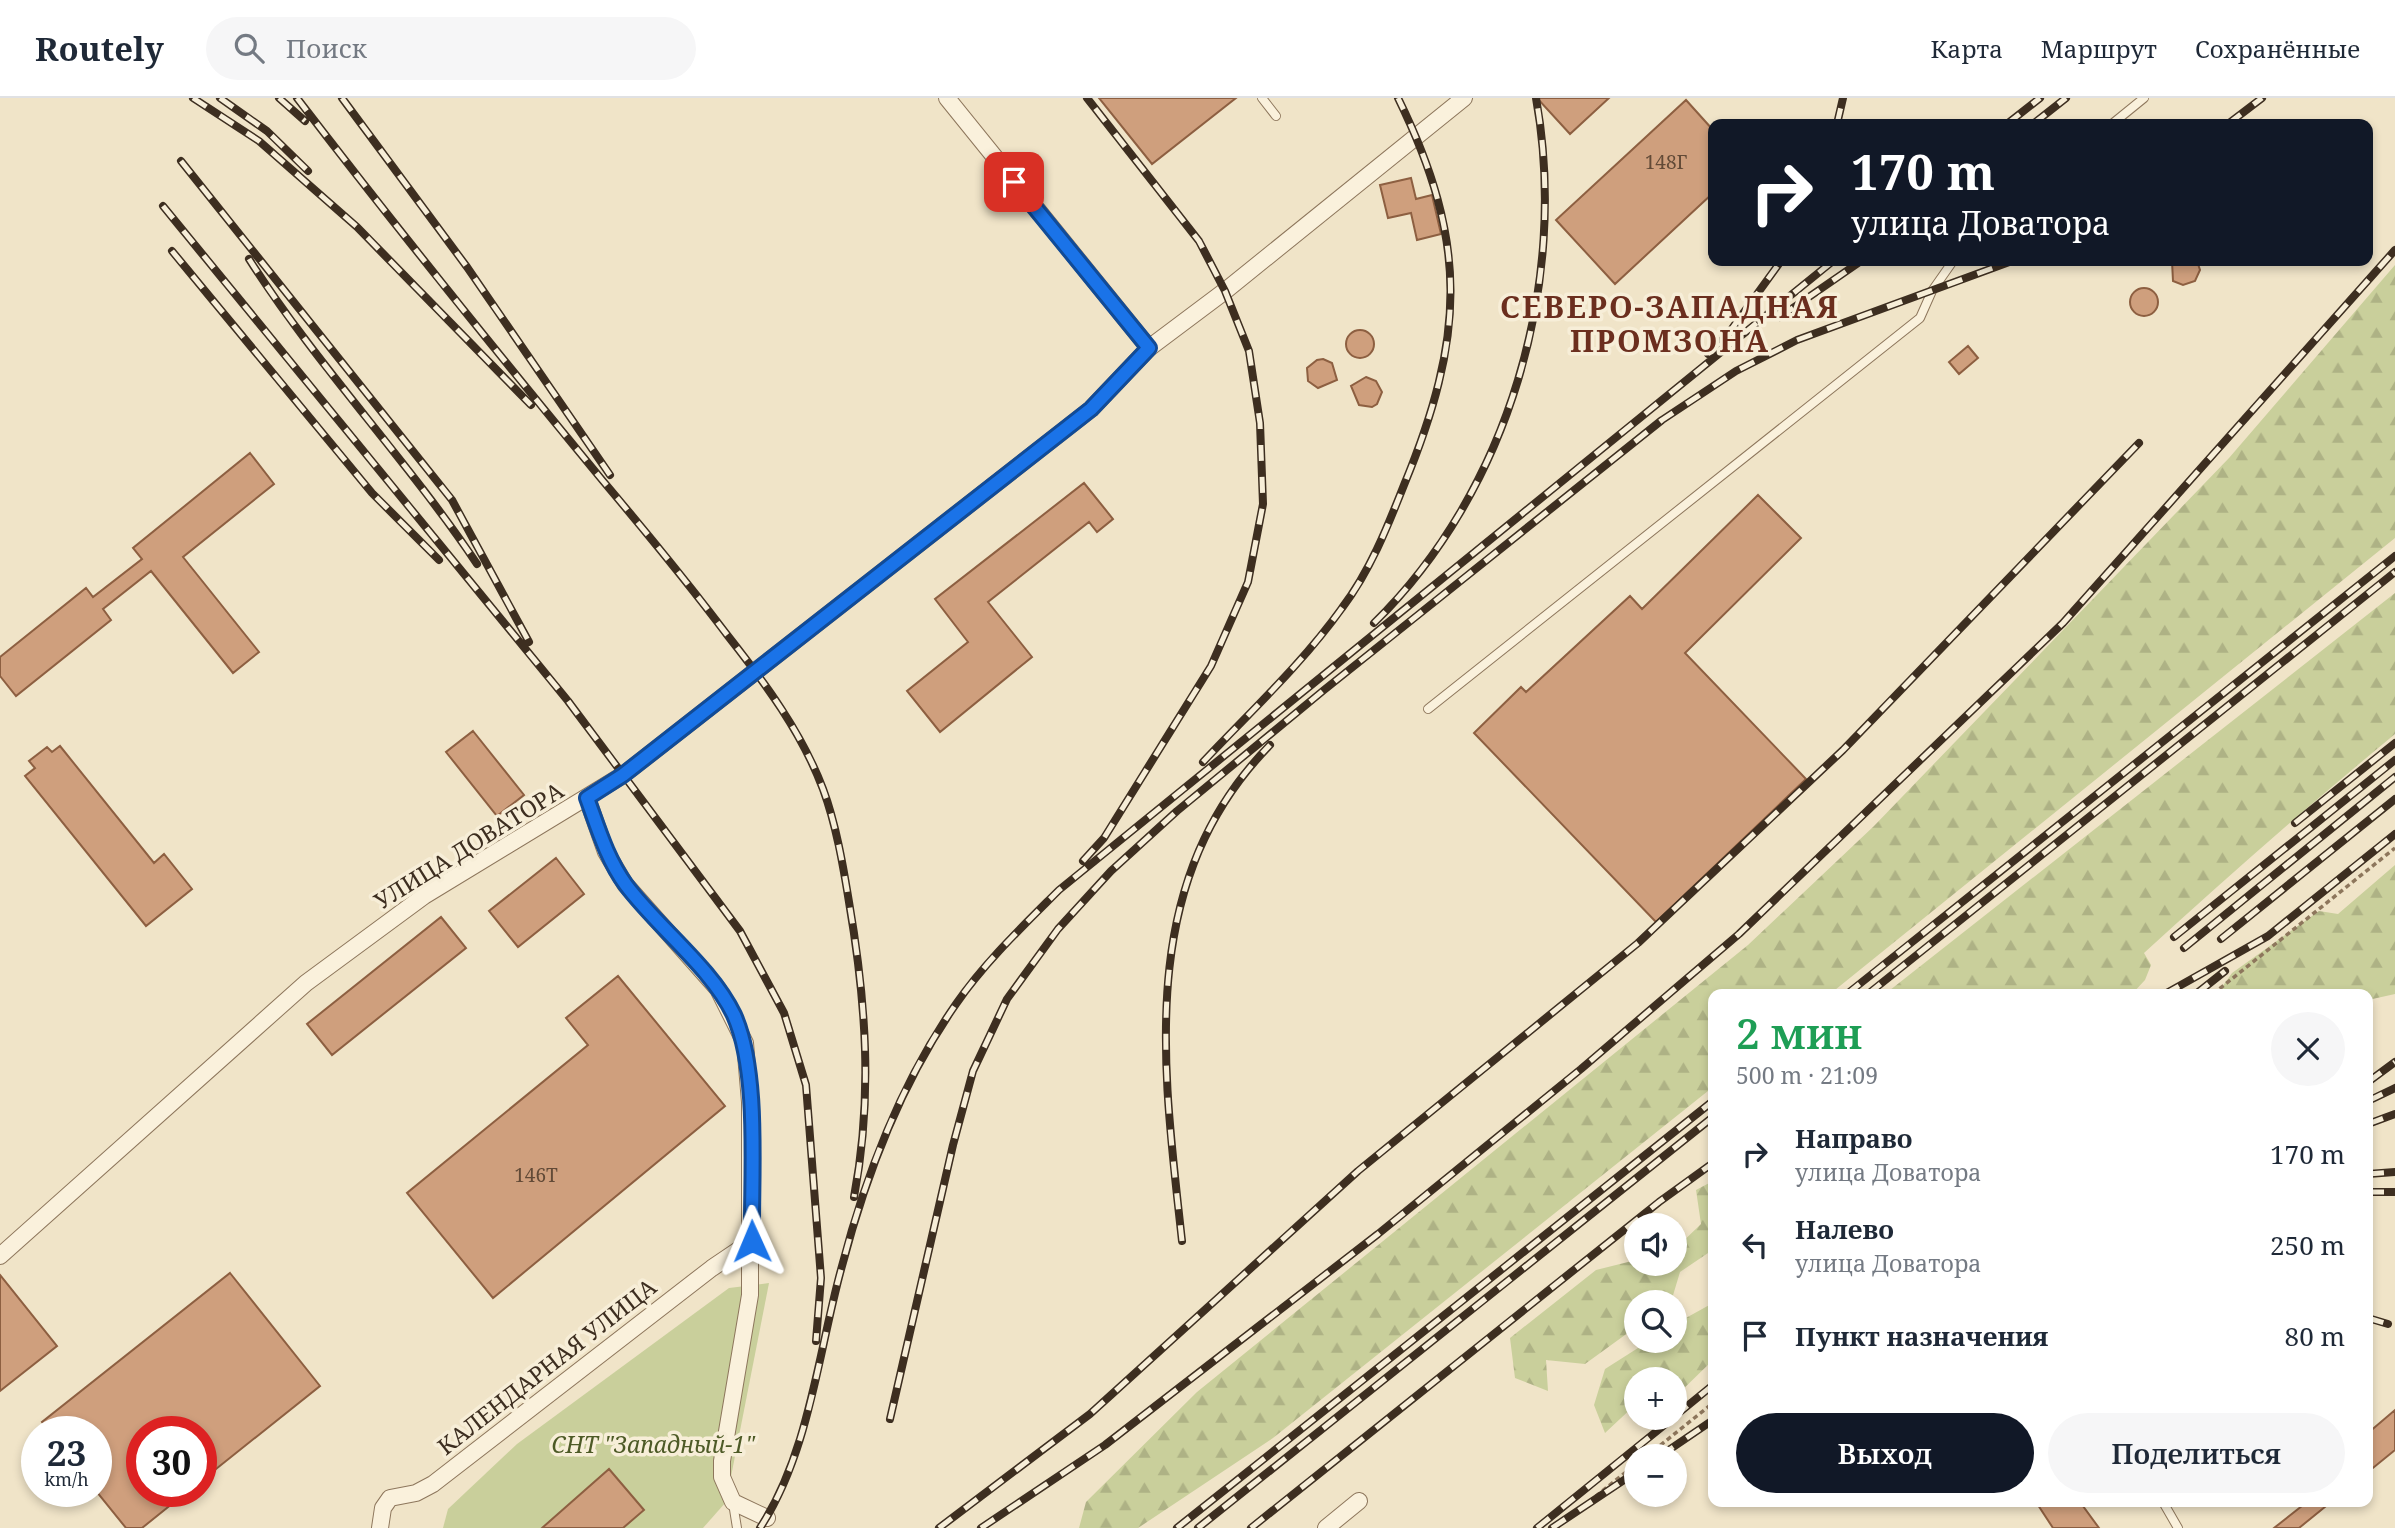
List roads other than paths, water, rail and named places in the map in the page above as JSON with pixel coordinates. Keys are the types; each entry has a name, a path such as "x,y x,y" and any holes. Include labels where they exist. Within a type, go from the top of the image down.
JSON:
{"street":[{"path":"947,98 1149,348"},
{"name":"УЛИЦА ДОВАТОРА","path":"0,1256 306,983 424,896 623,775 1091,409 1149,348 1225,291 1464,98"},
{"path":"587,798 606,852 625,884 718,989 745,1043 750,1102 752,1241 746,1319 722,1461 722,1477 733,1502 767,1518"},
{"name":"КАЛЕНДАРНАЯ УЛИЦА","path":"380,1528 383,1507 390,1498 416,1493 433,1484 712,1268 752,1241"},
{"path":"1326,1528 1359,1501"}],"lane":[{"path":"1262,98 1276,116"},
{"path":"2118,119 2144,98"},
{"path":"1428,709 1920,318 1932,291 1950,266"},
{"path":"733,1502 737,1528"},
{"path":"2165,1507 2178,1528"}],"railway":[{"path":"193,98 259,141 357,227 531,405"},
{"path":"220,98 267,131 308,171"},
{"path":"279,98 305,121"},
{"path":"297,98 448,291 698,597 769,690 804,748 828,802 835,830 860,976 865,1050 864,1123 854,1197"},
{"path":"342,98 467,267 610,475"},
{"path":"1083,861 1104,838 1211,666 1248,582 1263,504 1260,423 1249,351 1225,291 1199,241 1087,98"},
{"path":"1203,762 1310,649 1361,579 1404,485 1439,382 1448,336 1450,290 1447,245 1437,199 1421,150 1398,98"},
{"path":"1374,623 1421,570 1461,511 1493,447 1518,380 1535,310 1544,239 1544,168 1536,98"},
{"path":"1838,119 1843,98"},
{"path":"2013,119 2040,98"},
{"path":"2039,119 2066,98"},
{"path":"2235,119 2262,98"},
{"path":"181,161 452,500 529,642"},
{"path":"163,206 568,701 740,931 784,1013 806,1085 821,1278 816,1341"},
{"path":"981,1528 1105,1445 1378,1234 1581,1069 1739,934 2063,623 2395,250"},
{"path":"172,251 372,493 439,560"},
{"path":"249,259 303,337 421,487 477,564"},
{"path":"1708,354 1728,334 1777,266"},
{"path":"760,1528 791,1467 802,1434 842,1266 862,1197 887,1130 936,1034 979,974 1059,890 1827,266"},
{"path":"1780,317 1854,266"},
{"path":"890,1419 953,1145 973,1071 1007,999 1058,929 1111,871 1177,811 1324,690 1662,420 1736,371 1797,340 1998,266"},
{"path":"939,1528 1090,1414 1358,1171 1638,943 1843,750 2139,443"},
{"path":"1853,989 2395,556"},
{"path":"1874,989 2395,572"},
{"path":"2295,823 2395,743"},
{"path":"1182,1241 1169,1109 1166,1044 1168,979 1178,917 1197,856 1227,799 1270,745"},
{"path":"2174,937 2395,760"},
{"path":"2184,948 2395,777"},
{"path":"2221,939 2395,799"},
{"path":"2174,989 2268,936 2395,834"},
{"path":"2202,989 2225,971"},
{"path":"2373,1078 2395,1062"},
{"path":"2373,1099 2395,1088"},
{"path":"1177,1528 1708,1105"},
{"path":"2373,1122 2395,1114"},
{"path":"1198,1528 1708,1121"},
{"path":"1251,1528 1659,1202 1708,1167"},
{"path":"2373,1174 2395,1172"},
{"path":"2373,1192 2395,1192"},
{"path":"2373,1320 2388,1324"},
{"path":"1687,1406 1708,1389"},
{"path":"1678,1444 1708,1423"},
{"path":"1537,1528 1658,1430"},
{"path":"1552,1528 1624,1480"}],"district":[{"name":"СЕВЕРО-ЗАПАДНАЯ ПРОМЗОНА","path":"1670,325"}],"park label":[{"name":"СНТ \"Западный-1\"","path":"653,1445"}]}
